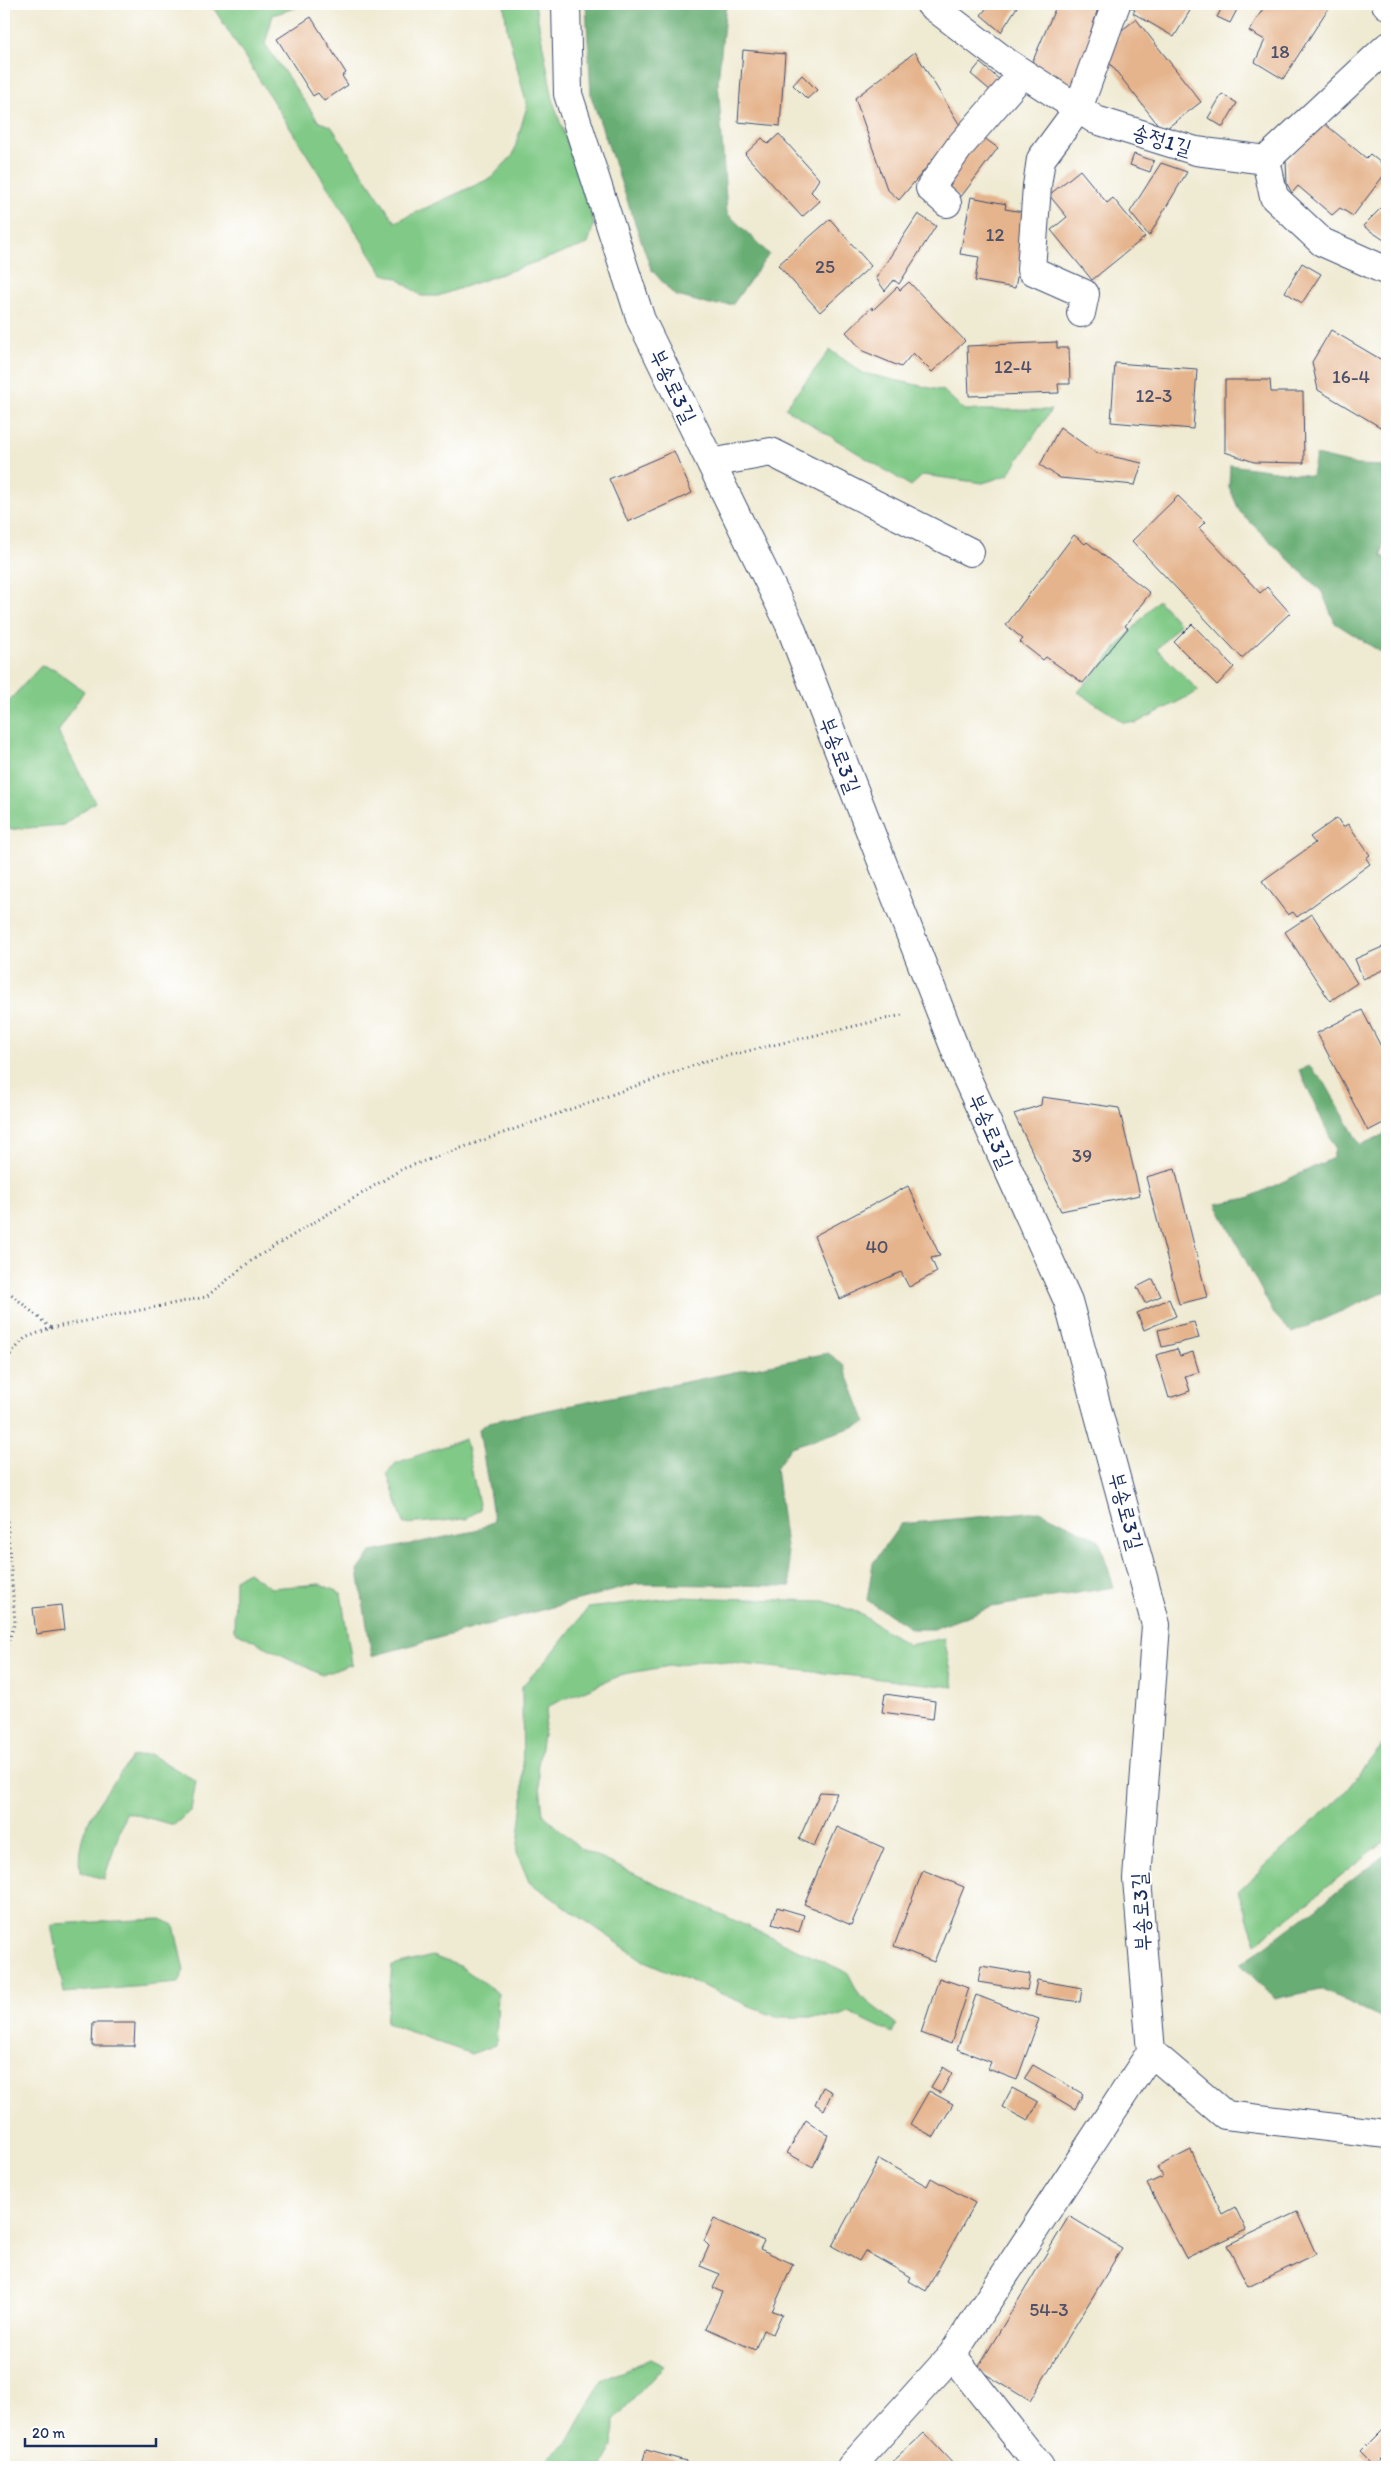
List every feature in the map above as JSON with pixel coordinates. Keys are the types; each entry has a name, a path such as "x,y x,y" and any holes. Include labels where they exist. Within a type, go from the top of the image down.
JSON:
{"street":[{"name":"부송로3길","path":"566,4 568,94 641,320 789,623 964,1072 1068,1300 1156,1625 1137,1879 1151,2052"},
{"name":"송정1길","path":"930,4 1023,73 1096,120 1196,151 1266,160"},
{"path":"1081,313 1085,294 1031,270 1037,186 1041,159 1078,109 1116,4"},
{"path":"1387,47 1266,160 1274,196 1322,242 1387,271"},
{"path":"947,203 930,188 960,146 1023,73"},
{"path":"711,463 772,452 970,552"},
{"path":"851,2467 952,2355 1151,2052 1225,2115 1387,2134"},
{"path":"952,2355 1040,2467"}],"path":[{"path":"4,1388 7,1358 25,1338 51,1328 206,1297 252,1260 411,1165 709,1060 939,1006"},
{"path":"4,1288 51,1328"},
{"path":"4,1481 15,1622 4,1655"}],"green space":[{"path":"211,4 307,4 273,15 265,44 319,122 331,126 395,222 491,178 513,155 527,106 507,29 504,4 535,4 554,104 594,223 588,244 438,296 421,296 397,278 383,274"},
{"path":"586,4 726,4 718,81 727,213 769,254 733,304 710,305 674,295 651,269 591,96"},
{"path":"830,350 863,373 944,391 964,410 1051,410 1008,475 983,483 923,475 911,486 785,408"},
{"path":"1316,455 1357,465 1387,466 1382,557 1387,557 1387,656 1335,623 1322,592 1240,512 1229,487 1230,465 1312,476"},
{"path":"1158,600 1180,624 1157,649 1199,691 1136,723 1123,722 1078,692"},
{"path":"41,666 55,670 84,691 58,732 95,802 63,825 4,830 4,706"},
{"path":"1309,1066 1325,1083 1360,1145 1387,1133 1387,1291 1292,1333 1274,1314 1216,1204 1248,1198 1333,1158 1335,1148 1299,1070"},
{"path":"828,1353 843,1364 866,1423 791,1447 776,1468 791,1586 637,1584 372,1656 358,1571 371,1552 475,1531 494,1521 479,1429 489,1422"},
{"path":"465,1439 480,1509 466,1519 404,1524 387,1473 396,1463"},
{"path":"1040,1511 1099,1540 1114,1587 992,1607 933,1629 912,1629 867,1600 873,1563 901,1524"},
{"path":"248,1572 271,1588 320,1584 341,1593 352,1664 322,1675 234,1631 235,1579"},
{"path":"678,1597 824,1601 857,1612 909,1645 944,1638 954,1687 704,1660 624,1674 548,1706 538,1765 543,1814 581,1849 848,1973 860,1996 896,2024 892,2033 848,2012 836,2017 776,2017 644,1961 529,1882 517,1853 523,1801 522,1686 550,1656 588,1608"},
{"path":"1387,1739 1387,1839 1256,1943 1238,1891 1344,1793"},
{"path":"150,1754 196,1781 191,1810 174,1825 126,1812 104,1879 80,1872 79,1855 82,1839 94,1811 132,1757"},
{"path":"1387,1853 1387,2020 1320,1989 1275,1999 1240,1964 1280,1936"},
{"path":"161,1919 174,1925 184,1971 179,1983 64,1993 51,1924"},
{"path":"432,1956 460,1966 498,1993 496,2045 471,2054 386,2023 392,1966"},
{"path":"650,2359 664,2366 614,2420 613,2446 603,2467 588,2467 575,2462 573,2467 539,2467 568,2442 602,2381"},
{"path":"103,2463 105,2467 4,2467 4,2464"}],"building":[{"path":"1057,4 1076,4 1098,8 1074,92 1031,65"},
{"path":"1125,4 1194,4 1174,37 1133,13 1135,10"},
{"path":"1224,4 1240,4 1230,23 1217,17"},
{"path":"1266,4 1331,4 1283,79 1255,62 1265,40 1249,31"},
{"path":"989,5 1017,7 1001,32 981,15"},
{"path":"311,17 346,73 342,76 348,85 324,101 318,93 313,96 277,39"},
{"path":"1136,19 1201,102 1163,131 1101,52 1120,37 1117,34"},
{"path":"743,50 785,54 780,126 738,122"},
{"path":"915,52 961,127 899,200 887,189 855,98"},
{"path":"980,63 1000,80 991,91 971,74"},
{"path":"802,75 817,90 807,99 793,85"},
{"path":"1222,94 1237,103 1223,127 1208,118"},
{"path":"1325,124 1366,158 1370,154 1387,168 1387,171 1353,216 1340,208 1332,215 1298,186 1292,193 1287,184 1286,161"},
{"path":"976,132 998,148 960,198 938,181"},
{"path":"779,134 819,179 811,192 820,201 802,217 745,154 762,138 768,144"},
{"path":"1134,154 1154,161 1150,172 1130,165"},
{"path":"1161,163 1187,172 1149,236 1130,212"},
{"path":"1080,170 1107,203 1113,198 1145,237 1092,280 1051,230 1067,217 1049,195"},
{"path":"971,197 1006,204 1005,209 1029,213 1015,288 975,281 979,257 960,254"},
{"path":"1387,202 1387,242 1363,226"},
{"path":"918,214 936,226 899,284 894,280 885,291 876,278"},
{"path":"830,219 871,266 820,312 778,265"},
{"path":"1302,263 1321,274 1302,303 1285,292"},
{"path":"909,282 965,341 932,372 913,353 901,367 863,351 846,332 872,307 873,310 897,287 900,290"},
{"path":"1331,330 1387,363 1387,431 1318,390 1312,362"},
{"path":"1057,342 1057,348 1069,348 1070,384 1058,384 1059,393 969,396 967,346"},
{"path":"1115,363 1197,369 1193,429 1111,422"},
{"path":"1225,380 1270,380 1271,392 1303,392 1304,463 1254,462 1225,452"},
{"path":"1060,427 1096,453 1142,463 1135,485 1060,478 1040,465"},
{"path":"674,451 692,493 628,522 609,479"},
{"path":"1178,496 1205,522 1199,528 1260,593 1267,587 1290,613 1242,658 1132,541"},
{"path":"1074,535 1085,544 1087,542 1150,593 1125,626 1128,628 1083,683 1046,657 1043,660 1020,642 1023,639 1006,625"},
{"path":"1192,624 1234,667 1217,685 1174,642"},
{"path":"1337,818 1343,827 1348,824 1370,855 1366,858 1370,864 1297,917 1293,912 1288,915 1262,881 1315,843 1310,837"},
{"path":"1312,914 1357,983 1330,1001 1285,932"},
{"path":"1387,945 1387,968 1363,979 1355,959"},
{"path":"1362,1010 1387,1058 1387,1121 1368,1131 1317,1033"},
{"path":"1042,1097 1119,1108 1140,1195 1061,1211 1014,1114 1041,1105"},
{"path":"1175,1169 1207,1297 1179,1304 1146,1177"},
{"path":"908,1186 940,1256 931,1258 937,1272 909,1287 901,1272 840,1299 814,1236"},
{"path":"1153,1279 1161,1296 1145,1303 1137,1287"},
{"path":"1169,1299 1176,1316 1144,1330 1137,1313"},
{"path":"1194,1322 1199,1338 1162,1347 1158,1330"},
{"path":"1177,1349 1180,1356 1193,1352 1199,1372 1185,1376 1190,1391 1169,1398 1156,1355"},
{"path":"61,1605 64,1630 36,1634 33,1608"},
{"path":"885,1694 935,1701 933,1719 882,1712"},
{"path":"820,1792 837,1793 814,1846 799,1839"},
{"path":"837,1827 884,1848 851,1925 804,1904"},
{"path":"923,1870 964,1887 934,1962 894,1946"},
{"path":"777,1907 804,1915 799,1932 772,1924"},
{"path":"981,1966 1030,1974 1027,1990 978,1982"},
{"path":"939,1978 969,1988 951,2044 921,2033"},
{"path":"1037,1980 1082,1988 1080,2002 1034,1995"},
{"path":"976,1995 1039,2019 1017,2080 988,2069 991,2062 957,2049"},
{"path":"93,2023 135,2023 134,2046 92,2046"},
{"path":"1033,2065 1083,2094 1075,2109 1024,2079"},
{"path":"943,2067 952,2073 941,2093 931,2087"},
{"path":"823,2087 832,2092 824,2110 815,2104"},
{"path":"1012,2088 1038,2102 1028,2121 1002,2107"},
{"path":"929,2091 953,2104 934,2137 910,2124"},
{"path":"806,2120 828,2135 813,2167 787,2153"},
{"path":"1191,2150 1222,2214 1235,2207 1246,2230 1186,2258 1147,2184 1162,2177 1157,2167"},
{"path":"879,2159 927,2186 931,2178 975,2203 926,2291 909,2281 911,2277 865,2251 859,2261 832,2246"},
{"path":"1297,2212 1316,2254 1248,2287 1227,2245"},
{"path":"1069,2216 1122,2248 1030,2401 977,2369"},
{"path":"714,2219 764,2241 760,2249 793,2264 772,2311 782,2314 773,2334 763,2330 755,2350 706,2328 722,2292 713,2288 720,2274 700,2266 709,2246 704,2241"},
{"path":"1387,2425 1387,2451 1373,2465 1360,2452"},
{"path":"924,2433 956,2467 887,2467"},
{"path":"646,2450 686,2461 685,2467 641,2467"}]}
